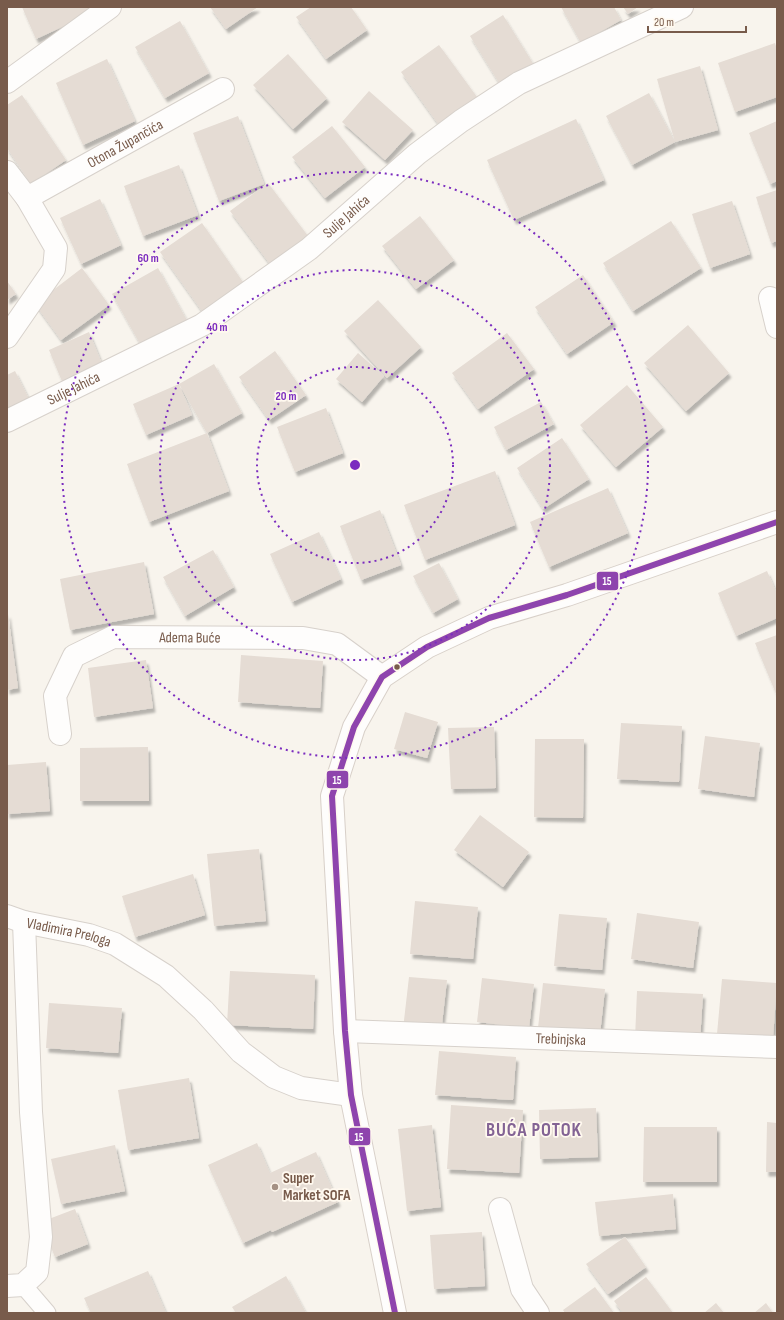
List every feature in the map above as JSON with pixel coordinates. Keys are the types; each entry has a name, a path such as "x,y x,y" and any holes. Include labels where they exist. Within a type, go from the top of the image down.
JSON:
{"street":[{"path":"7,82 110,7"},
{"name":"Sulje Jahića","path":"7,421 202,325 309,249 417,154 461,121 519,83 682,7"},
{"name":"Otona Župančića","path":"27,198 223,89"},
{"path":"7,172 27,198 56,248 54,269 7,337"},
{"path":"770,298 777,327"},
{"path":"395,1313 351,1095 345,1031 332,796 354,727 382,677 427,647 489,618 567,595 777,522"},
{"name":"Adema Buće","path":"60,734 54,696 74,656 113,637 304,638 337,644 382,677"},
{"name":"Vladimira Preloga","path":"15,1286 37,1272 41,1237 15,919 89,935 115,944 166,976 203,1010 241,1052 274,1077 301,1088 351,1095"},
{"name":"Trebinjska","path":"345,1031 777,1047"},
{"path":"500,1209 522,1289 538,1313"}],"lane":[{"path":"15,1286 47,1313"}],"building":[{"path":"22,7 89,7 92,13 36,39"},
{"path":"210,7 258,7 226,29"},
{"path":"311,7 351,7 367,30 326,59 296,17"},
{"path":"561,7 614,7 621,20 581,43"},
{"path":"623,7 638,7 628,14"},
{"path":"503,15 534,65 501,86 470,36"},
{"path":"180,21 209,73 165,98 135,47"},
{"path":"775,43 777,49 777,97 735,112 718,63"},
{"path":"439,45 477,97 439,125 401,72"},
{"path":"288,54 327,98 293,129 253,85"},
{"path":"107,59 135,121 83,145 56,83"},
{"path":"700,66 718,130 675,142 657,79"},
{"path":"369,91 413,130 385,160 342,122"},
{"path":"649,93 675,142 632,165 606,116"},
{"path":"22,95 66,160 31,184 7,148 7,105"},
{"path":"238,116 264,184 219,201 193,133"},
{"path":"576,119 604,180 514,220 487,160"},
{"path":"777,121 777,181 770,184 749,133"},
{"path":"332,126 365,167 325,198 292,157"},
{"path":"179,165 198,215 143,236 124,186"},
{"path":"268,183 311,240 273,268 230,211"},
{"path":"777,190 777,241 771,243 756,197"},
{"path":"100,199 121,245 81,264 60,218"},
{"path":"732,201 750,254 710,268 692,214"},
{"path":"420,216 454,260 416,289 382,246"},
{"path":"671,221 701,268 633,311 603,263"},
{"path":"202,223 245,285 204,314 160,252"},
{"path":"82,268 109,305 61,340 35,304"},
{"path":"158,268 189,324 143,349 112,294"},
{"path":"583,275 614,322 567,354 535,307"},
{"path":"7,281 16,294 7,300"},
{"path":"378,300 421,347 387,378 344,331"},
{"path":"688,325 729,373 686,411 644,363"},
{"path":"89,332 104,369 64,386 49,350"},
{"path":"507,333 534,369 478,409 452,373"},
{"path":"275,351 306,395 269,420 239,377"},
{"path":"358,353 384,376 362,402 336,379"},
{"path":"214,364 242,413 207,433 179,384"},
{"path":"15,371 30,401 7,413 7,375"},
{"path":"179,384 192,415 146,435 133,404"},
{"path":"627,385 663,427 616,467 580,425"},
{"path":"541,402 554,424 506,450 494,427"},
{"path":"326,408 343,453 295,472 277,427"},
{"path":"207,433 229,491 149,522 127,464"},
{"path":"562,438 589,479 543,509 517,468"},
{"path":"495,471 515,525 425,560 404,505"},
{"path":"608,488 628,533 549,567 530,522"},
{"path":"380,510 401,565 361,580 340,526"},
{"path":"319,532 341,579 292,602 270,554"},
{"path":"213,550 234,587 185,616 163,577"},
{"path":"144,562 154,614 70,630 60,579"},
{"path":"439,563 458,599 433,613 413,576"},
{"path":"767,571 777,594 777,618 736,636 718,593"},
{"path":"7,614 18,688 7,690"},
{"path":"777,635 777,696 755,643"},
{"path":"241,655 323,661 320,708 238,702"},
{"path":"146,660 153,708 94,717 88,668"},
{"path":"405,712 438,722 427,758 394,749"},
{"path":"621,723 682,726 679,782 617,779"},
{"path":"494,727 496,788 451,789 448,728"},
{"path":"705,736 760,743 754,797 698,789"},
{"path":"535,739 584,739 583,818 534,817"},
{"path":"148,747 149,801 80,801 80,748"},
{"path":"46,762 50,811 7,814 7,765"},
{"path":"480,815 529,852 503,887 454,850"},
{"path":"259,849 266,921 214,926 207,854"},
{"path":"193,874 205,915 135,937 122,896"},
{"path":"415,901 478,907 473,959 410,954"},
{"path":"637,913 699,922 693,968 631,959"},
{"path":"559,914 607,918 602,970 554,966"},
{"path":"230,971 315,975 313,1029 227,1025"},
{"path":"409,977 447,980 441,1033 403,1029"},
{"path":"482,978 534,984 529,1028 477,1022"},
{"path":"722,979 777,983 773,1038 717,1034"},
{"path":"543,983 605,989 600,1034 538,1028"},
{"path":"637,991 703,994 700,1041 635,1039"},
{"path":"49,1003 122,1008 118,1053 46,1048"},
{"path":"439,1051 516,1057 513,1100 435,1095"},
{"path":"189,1078 199,1138 128,1150 118,1090"},
{"path":"451,1105 523,1110 519,1173 447,1169"},
{"path":"596,1108 598,1157 540,1159 539,1110"},
{"path":"767,1122 777,1123 777,1172 766,1172"},
{"path":"432,1125 441,1207 407,1211 398,1129"},
{"path":"644,1127 717,1127 717,1182 643,1182"},
{"name":"Super Market SOFA","path":"257,1143 270,1173 316,1152 338,1202 272,1232 271,1230 243,1243 208,1165"},
{"path":"115,1145 125,1191 61,1204 51,1159"},
{"path":"673,1194 676,1229 599,1236 595,1202"},
{"path":"75,1209 88,1244 55,1257 41,1222"},
{"path":"482,1232 485,1286 434,1289 430,1235"},
{"path":"625,1237 646,1267 608,1294 586,1264"},
{"path":"148,1271 166,1313 91,1313 84,1298"},
{"path":"286,1276 306,1313 236,1313 232,1307"},
{"path":"646,1277 673,1313 623,1313 614,1301"},
{"path":"595,1287 614,1313 565,1313 563,1310"},
{"path":"716,1303 724,1313 704,1313"},
{"path":"766,1303 773,1313 754,1313"}],"transit line":[{"name":"15","path":"395,1313 351,1095 345,1031 332,796 354,727 382,677 427,647 489,618 567,595 777,522"}],"place":[{"name":"Super Market SOFA","path":"275,1187"}],"district":[{"name":"BUĆA POTOK","path":"534,1129"}]}
